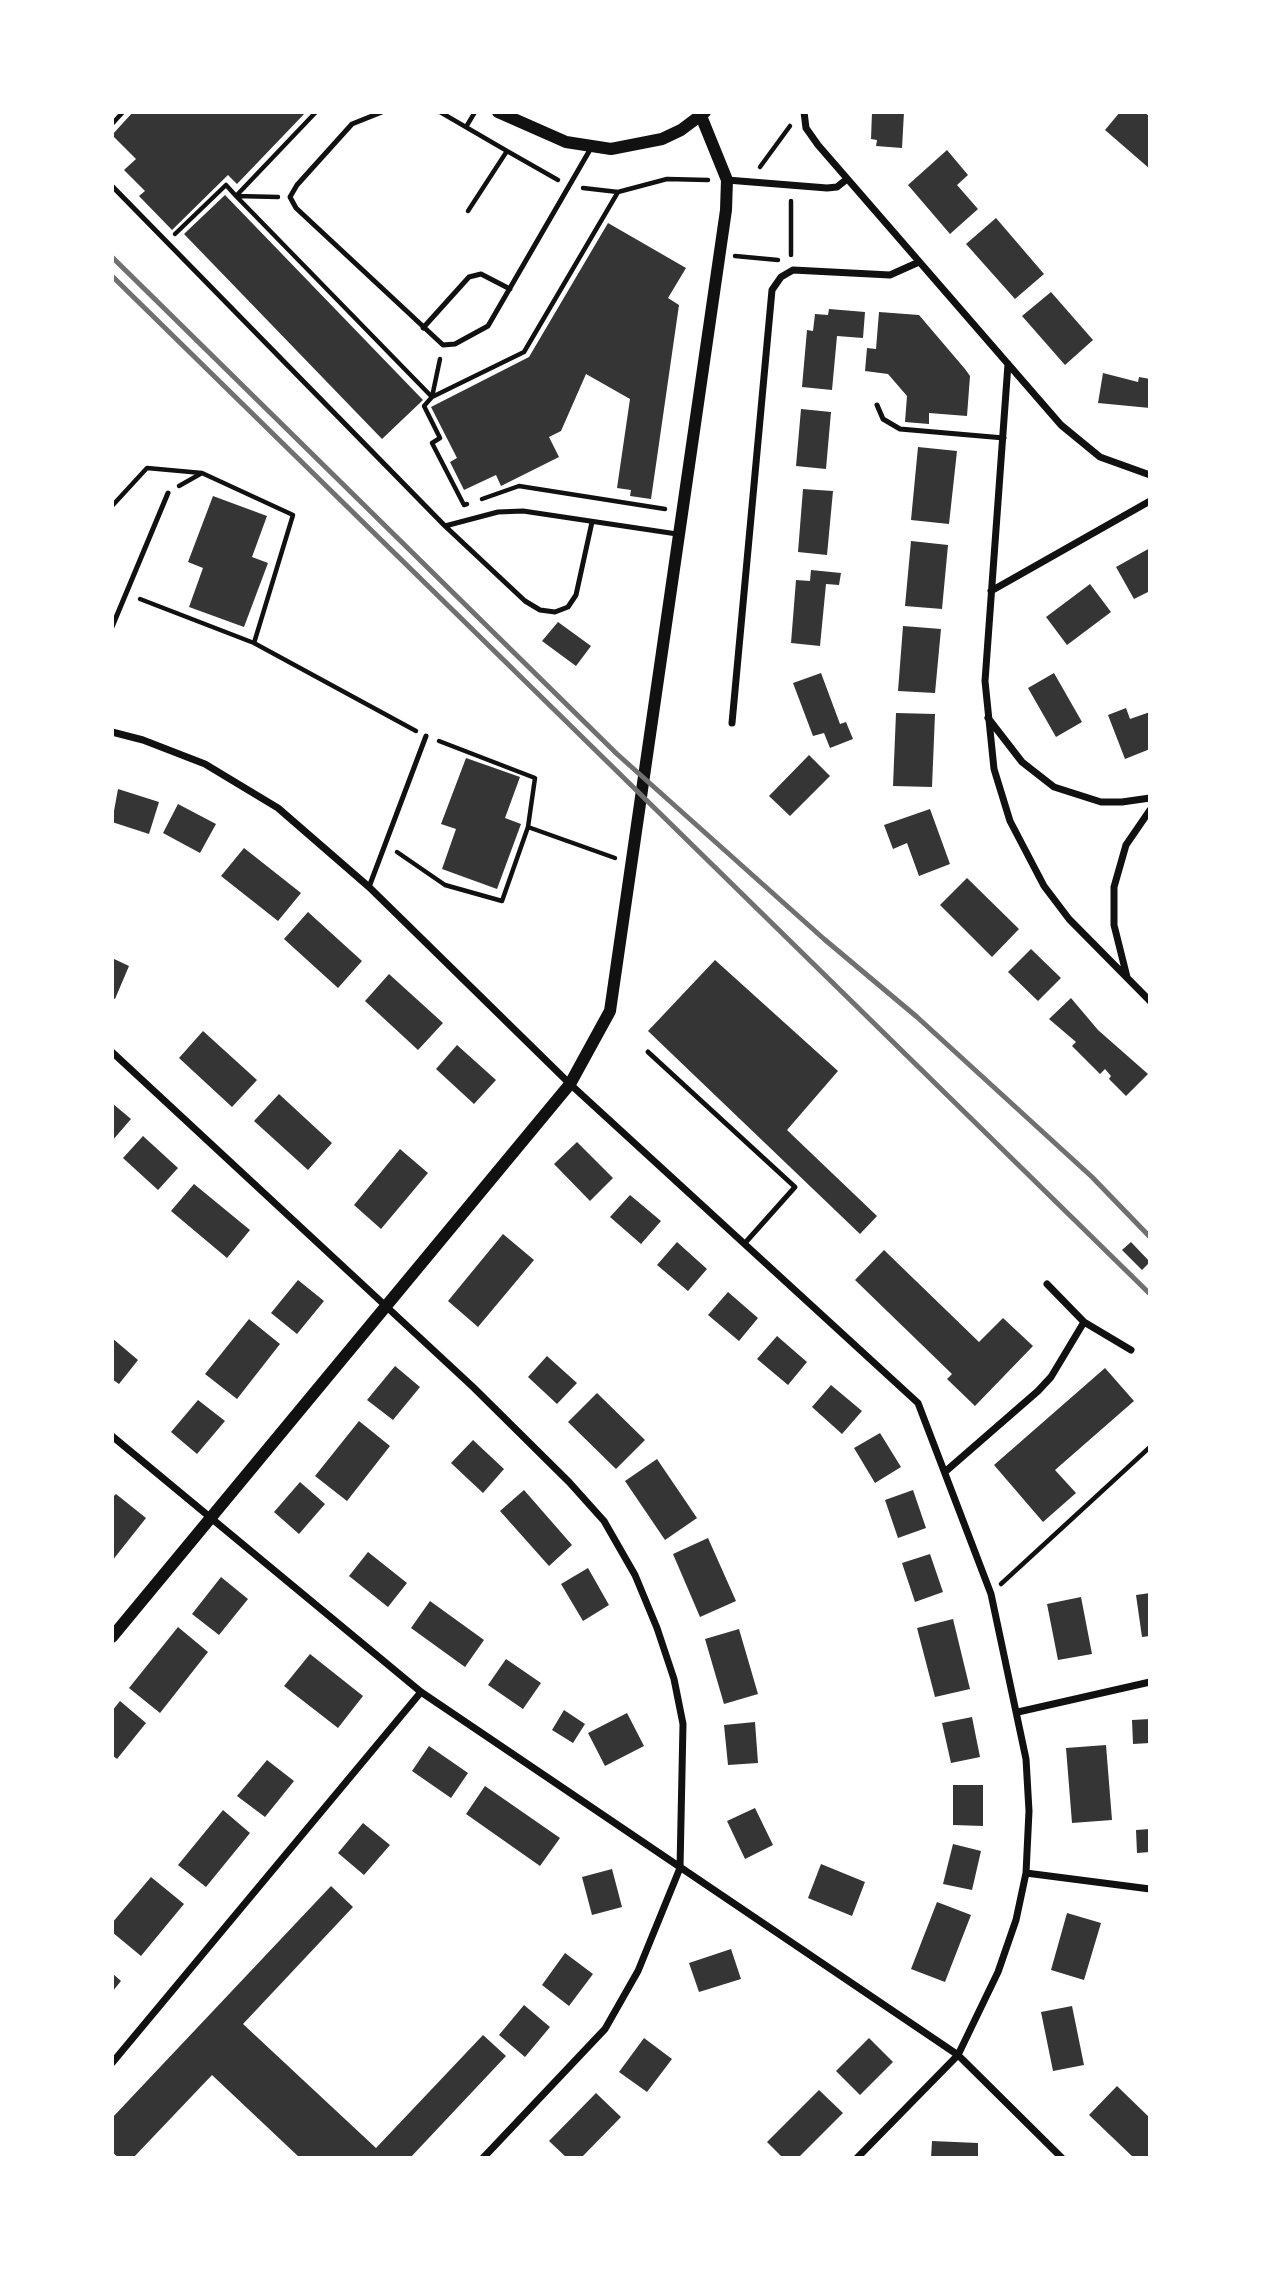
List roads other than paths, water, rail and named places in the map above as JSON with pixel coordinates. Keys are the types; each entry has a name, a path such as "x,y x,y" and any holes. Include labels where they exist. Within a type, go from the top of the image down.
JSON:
{"street":[{"path":"112,1637 570,1084 610,1011 720,254 727,180 703,114 681,130 645,144 591,148 542,133 498,112"},
{"path":"804,116 811,136 847,179 1082,445 1108,461 1150,474"},
{"path":"727,180 832,188 847,179"},
{"path":"732,723 769,305 776,283 793,270 890,275 903,272 919,262"},
{"path":"1008,364 985,681 994,769 1003,802 1032,867 1069,919 1150,1001"},
{"path":"991,591 1150,501"},
{"path":"987,717 1022,762 1054,787 1101,802 1150,798"},
{"path":"112,732 205,764 278,808 369,887 570,1084 918,1403 991,1594 1026,1759 1029,1811 1026,1873 1016,1920 998,1972 958,2055 857,2158"},
{"path":"1128,979 1114,925 1114,887 1126,845 1150,810"},
{"path":"112,1052 473,1387 569,1482 604,1521 635,1574 674,1679 683,1724 680,1868 638,1970 605,2029 483,2158"},
{"path":"1047,1284 1084,1322 1131,1350"},
{"path":"946,1471 1051,1377 1084,1322"},
{"path":"112,1437 421,1692 958,2055 1062,2158"},
{"path":"1018,1712 1150,1682"},
{"path":"112,2063 421,1692"},
{"path":"1026,1873 1150,1889"}],"lane":[{"path":"382,112 352,124 297,184 290,197 296,208 443,345 455,344 488,326 591,148"},
{"path":"112,186 445,526 525,601 540,610 555,612 568,607 576,596 592,522"},
{"path":"423,328 469,277 481,274 510,289"},
{"path":"877,405 883,419 900,429 1004,438"},
{"path":"112,626 168,493"},
{"path":"445,526 510,511 538,512 680,535"},
{"path":"369,887 426,736"},
{"path":"648,1052 795,1187 745,1243"}],"railway":[{"path":"112,257 617,754 824,939 917,1017 1092,1177 1150,1237"},
{"path":"112,276 1150,1294"}]}
